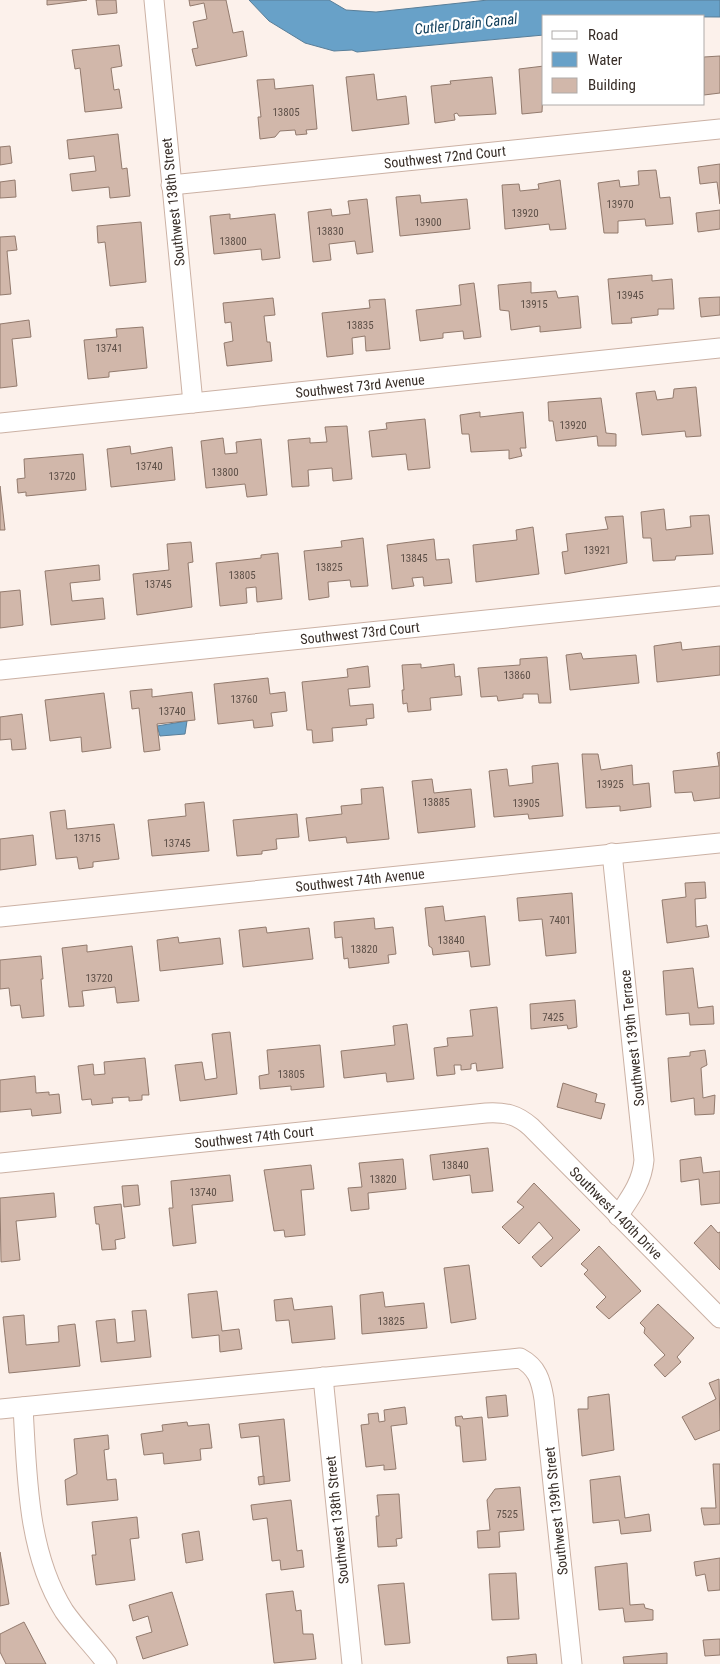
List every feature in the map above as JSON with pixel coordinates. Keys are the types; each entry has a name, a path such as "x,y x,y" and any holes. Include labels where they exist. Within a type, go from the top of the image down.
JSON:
{"street":[{"name":"Southwest 138th Street","path":"154,0 193,403"},
{"name":"Southwest 72nd Court","path":"171,185 720,129"},
{"name":"Southwest 73rd Avenue","path":"0,423 720,348"},
{"name":"Southwest 73rd Court","path":"0,670 720,596"},
{"name":"Southwest 74th Avenue","path":"0,917 720,843"},
{"name":"Southwest 139th Terrace","path":"612,853 644,1160 641,1179 636,1190 618,1216"},
{"name":"Southwest 74th Court","path":"0,1163 486,1113 509,1113"},
{"name":"Southwest 140th Drive","path":"509,1113 531,1127 720,1318"},
{"name":"Southwest 139th Street","path":"323,1377 512,1357 528,1362 537,1373 544,1399 572,1664"},
{"name":"Southwest 138th Street","path":"323,1377 352,1664"},
{"path":"0,1409 323,1377"},
{"path":"23,1407 30,1499 45,1570 70,1620 108,1664"}],"water":[{"name":"Cutler Drain Canal","path":"249,0 329,0 346,10 376,12 488,0 720,0 720,17 705,17 705,15 542,15 542,35 357,52 352,50 334,51 305,43 269,21"},
{"path":"187,721 185,734 160,736 157,726"}],"building":[{"path":"47,0 87,0 47,5"},
{"path":"96,0 116,0 117,13 98,15"},
{"path":"189,0 226,0 233,33 243,31 247,56 196,66 192,49 198,48 193,22 207,19 204,3 190,6"},
{"path":"119,45 122,66 111,68 114,90 119,89 122,108 85,112 80,68 75,69 72,50"},
{"path":"720,56 720,93 705,95 705,57"},
{"path":"542,66 542,112 522,114 519,69"},
{"path":"374,74 377,100 406,96 409,124 352,131 346,77"},
{"path":"492,77 496,114 459,116 457,113 454,114 455,120 435,123 431,86 451,84 450,81"},
{"path":"274,79 275,89 313,85 317,129 306,130 307,134 296,135 295,130 280,131 275,137 260,139 258,117 261,117 257,80"},
{"path":"118,134 122,169 127,168 130,196 110,198 109,187 72,191 70,174 96,171 94,156 69,159 67,140"},
{"path":"10,146 12,163 0,165 0,147"},
{"path":"720,164 720,204 717,182 700,184 698,167"},
{"path":"656,170 660,198 670,197 673,224 646,226 645,219 618,221 618,233 604,233 598,183 619,180 620,187 639,185 638,171"},
{"path":"15,180 16,197 0,198 0,182"},
{"path":"560,180 566,229 550,230 549,224 505,229 502,185 519,184 520,191 539,189 538,184"},
{"path":"420,195 421,203 467,199 470,229 400,236 396,197"},
{"path":"367,199 373,252 357,254 355,241 329,244 331,260 313,262 308,212 331,209 332,216 350,214 348,201"},
{"path":"720,210 720,229 698,232 696,213"},
{"path":"230,214 230,219 275,214 280,258 262,260 261,249 214,254 210,216"},
{"path":"141,222 146,282 110,286 105,242 98,243 97,226"},
{"path":"15,236 17,250 7,251 11,294 0,295 0,237"},
{"path":"652,275 652,281 672,279 674,309 658,309 658,315 631,318 632,323 612,324 608,279"},
{"path":"531,282 531,293 556,291 558,298 578,296 581,328 540,332 540,326 511,330 509,311 500,310 498,285"},
{"path":"474,283 481,337 464,339 463,331 443,333 443,338 420,341 416,310 461,305 459,285"},
{"path":"720,297 720,315 701,317 699,298"},
{"path":"273,298 275,315 264,316 267,342 270,342 272,361 227,366 224,343 233,341 231,322 225,323 223,303"},
{"path":"385,299 390,349 366,351 365,336 352,338 353,354 327,357 322,313 370,308 369,300"},
{"path":"29,320 31,337 12,339 17,386 0,388 0,324"},
{"path":"143,327 147,368 109,372 109,377 88,379 84,340 117,337 116,329"},
{"path":"696,387 701,436 686,437 685,431 642,435 636,393 655,391 657,400 673,398 674,389"},
{"path":"601,398 606,433 616,434 616,446 598,446 597,436 556,441 553,421 549,421 548,402"},
{"path":"480,412 480,417 523,412 526,448 520,448 522,456 509,459 509,450 471,452 469,434 462,434 460,415"},
{"path":"425,419 430,468 408,470 406,454 372,457 369,431 387,429 386,423"},
{"path":"347,426 352,479 333,481 332,468 308,470 309,486 292,487 288,440 310,438 310,443 327,442 325,427"},
{"path":"223,438 225,454 237,453 236,442 261,439 267,495 247,497 245,484 206,488 201,441"},
{"path":"130,446 131,454 172,447 175,480 111,487 107,449"},
{"path":"83,454 86,490 26,496 26,492 18,493 17,479 25,478 24,459"},
{"path":"0,486 5,530 0,530"},
{"path":"664,509 666,530 691,527 690,516 709,515 713,554 676,556 675,560 653,561 651,538 643,538 641,512"},
{"path":"623,516 627,563 565,574 562,552 568,551 566,534 608,529 605,517"},
{"path":"533,527 539,574 476,582 473,545 517,540 516,530"},
{"path":"363,538 368,586 351,587 350,580 328,582 329,597 309,600 304,551 342,547 341,541"},
{"path":"434,539 436,560 449,559 452,583 424,586 423,577 412,578 414,586 392,589 387,545"},
{"path":"191,542 193,562 188,563 192,607 137,615 133,574 169,570 167,544"},
{"path":"278,553 282,599 257,602 256,587 246,588 247,603 220,606 216,563 261,558 261,555"},
{"path":"99,565 100,580 70,583 72,601 103,598 105,619 51,625 45,571"},
{"path":"20,590 23,625 0,628 0,592"},
{"path":"681,642 682,650 720,646 720,675 657,682 654,646"},
{"path":"581,653 583,659 636,655 639,683 570,690 566,655"},
{"path":"547,657 551,703 539,703 538,694 523,694 523,698 498,701 497,696 481,697 478,668 520,665 520,659"},
{"path":"421,664 421,668 454,664 455,677 460,676 462,695 430,698 431,710 408,712 407,703 403,704 402,665"},
{"path":"368,666 370,687 348,689 350,706 373,704 374,718 366,719 367,725 332,728 333,741 313,743 312,730 307,730 302,682 348,677 347,669"},
{"path":"268,678 270,694 285,692 287,711 271,713 273,726 254,728 253,720 218,724 214,684"},
{"path":"152,689 152,697 192,692 195,720 157,724 160,750 144,752 139,708 132,709 130,691"},
{"path":"104,693 111,748 82,752 81,737 50,741 45,700"},
{"path":"22,714 26,749 12,750 11,739 0,740 0,717"},
{"path":"720,752 720,798 694,801 692,792 675,793 673,771 719,766 717,753"},
{"path":"582,754 598,754 601,770 632,765 633,785 649,783 651,807 620,811 620,806 586,808"},
{"path":"558,763 563,816 529,819 528,814 494,817 489,771 507,769 509,786 533,783 532,766"},
{"path":"432,779 434,793 471,789 475,827 418,833 412,781"},
{"path":"383,787 389,839 347,843 346,837 309,841 306,818 342,814 341,806 362,804 361,789"},
{"path":"204,802 209,851 152,856 148,820 186,816 185,804"},
{"path":"65,810 67,829 114,824 119,859 93,862 93,867 79,869 77,857 56,859 50,812"},
{"path":"297,814 299,837 276,839 277,849 262,851 262,854 237,856 233,820"},
{"path":"33,835 36,865 0,870 0,839"},
{"path":"705,882 706,898 695,899 696,927 707,925 709,937 667,943 662,900 686,897 685,883"},
{"path":"572,893 576,953 546,956 542,919 519,921 517,898"},
{"path":"443,906 445,921 485,916 490,965 471,967 469,951 433,955 432,948 429,946 425,908"},
{"path":"374,918 375,929 393,927 396,954 388,955 389,963 349,968 348,958 344,959 342,937 335,938 334,922"},
{"path":"266,927 267,933 309,928 313,959 243,967 239,930"},
{"path":"178,937 179,943 220,938 223,964 160,971 157,940"},
{"path":"87,945 87,952 132,946 139,1001 117,1003 115,987 82,991 84,1006 69,1007 62,948"},
{"path":"41,956 44,1016 22,1018 20,1005 11,1006 9,988 0,989 0,960"},
{"path":"693,968 698,1008 713,1006 714,1024 690,1025 689,1013 666,1015 663,971"},
{"path":"575,1000 577,1027 568,1029 567,1025 531,1029 530,1004"},
{"path":"497,1007 503,1068 477,1071 476,1063 471,1064 471,1069 461,1070 461,1065 454,1065 455,1074 437,1076 434,1048 448,1046 447,1038 473,1036 470,1010"},
{"path":"407,1024 414,1079 387,1082 386,1073 344,1078 341,1051 395,1045 393,1026"},
{"path":"230,1032 237,1094 180,1101 175,1065 202,1062 205,1080 217,1078 212,1034"},
{"path":"320,1045 324,1087 291,1090 291,1086 260,1089 259,1076 269,1074 267,1050"},
{"path":"705,1050 707,1065 701,1068 703,1098 715,1095 714,1114 695,1115 694,1098 671,1102 668,1058 690,1056 690,1052"},
{"path":"145,1058 149,1095 142,1095 142,1100 129,1101 129,1097 112,1098 113,1103 92,1105 91,1099 82,1100 78,1066 93,1064 94,1075 105,1074 104,1062"},
{"path":"35,1076 36,1093 49,1092 49,1095 59,1094 61,1113 32,1116 31,1109 0,1112 0,1080"},
{"path":"563,1083 597,1094 595,1102 605,1104 601,1119 557,1107"},
{"path":"488,1148 493,1191 472,1193 470,1175 433,1180 430,1155"},
{"path":"701,1157 703,1173 720,1171 720,1203 701,1205 699,1179 681,1182 680,1160"},
{"path":"403,1159 406,1189 368,1193 369,1209 351,1211 348,1188 362,1187 359,1163"},
{"path":"311,1165 314,1189 301,1190 305,1235 285,1237 284,1230 274,1231 264,1170"},
{"path":"230,1175 233,1201 192,1205 196,1243 173,1246 169,1208 173,1208 171,1181"},
{"path":"534,1183 580,1230 541,1267 532,1257 553,1238 539,1222 519,1244 502,1227 524,1207 517,1202"},
{"path":"138,1185 140,1205 124,1207 122,1186"},
{"path":"54,1193 56,1217 16,1221 20,1260 1,1262 0,1198"},
{"path":"121,1204 125,1238 115,1240 116,1249 102,1250 99,1224 96,1224 94,1207"},
{"path":"711,1225 718,1233 720,1232 720,1270 694,1243"},
{"path":"599,1246 641,1291 609,1319 596,1307 606,1297 584,1274 588,1270 581,1264"},
{"path":"469,1265 476,1319 451,1323 444,1268"},
{"path":"217,1291 222,1331 239,1329 242,1349 220,1352 219,1335 192,1338 188,1294"},
{"path":"383,1292 385,1307 424,1303 427,1328 362,1334 360,1295"},
{"path":"292,1298 294,1310 332,1306 335,1339 292,1343 289,1320 276,1321 274,1300"},
{"path":"658,1304 694,1338 677,1357 681,1362 665,1377 654,1365 665,1355 644,1333 645,1328 640,1323"},
{"path":"146,1310 151,1357 101,1362 96,1321 115,1319 117,1343 135,1341 132,1311"},
{"path":"24,1315 26,1345 59,1342 58,1326 75,1324 80,1366 9,1373 3,1317"},
{"path":"719,1379 720,1430 695,1440 682,1417 716,1399 709,1383"},
{"path":"609,1394 614,1450 582,1456 578,1409 588,1409 588,1397"},
{"path":"506,1395 508,1416 488,1418 486,1397"},
{"path":"405,1407 407,1424 391,1426 396,1469 384,1470 384,1465 366,1467 361,1425 369,1424 368,1414 378,1413 379,1422 385,1421 384,1410"},
{"path":"462,1416 463,1419 482,1417 486,1460 463,1462 460,1426 456,1426 455,1417"},
{"path":"284,1419 290,1481 264,1484 259,1436 241,1438 239,1424"},
{"path":"187,1422 188,1426 209,1424 212,1448 200,1449 201,1460 164,1464 163,1453 144,1455 141,1434 163,1431 162,1425"},
{"path":"108,1435 109,1449 104,1450 107,1480 116,1479 118,1500 67,1505 65,1480 77,1474 74,1439"},
{"path":"713,1464 720,1464 720,1524 704,1525 701,1508 716,1508"},
{"path":"264,1476 264,1484 259,1485 258,1477"},
{"path":"620,1476 625,1518 649,1514 651,1531 621,1534 619,1520 593,1523 590,1480"},
{"path":"520,1487 524,1530 499,1532 500,1547 478,1548 477,1531 490,1530 487,1500 495,1489"},
{"path":"399,1494 402,1538 396,1539 397,1546 378,1547 376,1516 379,1516 377,1495"},
{"path":"291,1500 297,1551 302,1550 304,1567 281,1570 280,1560 272,1561 267,1518 253,1520 251,1505"},
{"path":"137,1517 139,1538 130,1539 135,1580 96,1585 92,1555 96,1555 92,1522"},
{"path":"199,1531 203,1560 186,1563 182,1534"},
{"path":"0,1552 9,1604 0,1606"},
{"path":"720,1558 720,1590 708,1591 705,1574 696,1576 694,1562"},
{"path":"627,1563 630,1605 644,1604 645,1608 653,1610 653,1620 625,1622 623,1608 599,1610 595,1567"},
{"path":"516,1573 519,1619 492,1620 489,1574"},
{"path":"404,1583 410,1643 385,1645 378,1585"},
{"path":"293,1591 296,1611 301,1610 303,1634 313,1634 316,1659 274,1663 266,1594"},
{"path":"172,1592 188,1645 143,1659 136,1637 152,1632 148,1616 133,1621 129,1605"},
{"path":"24,1622 46,1664 6,1664 0,1652 0,1634"},
{"path":"720,1639 720,1655 705,1656 703,1640"},
{"path":"667,1653 667,1664 624,1664 623,1657"},
{"path":"536,1654 537,1664 508,1664 507,1657"}]}
